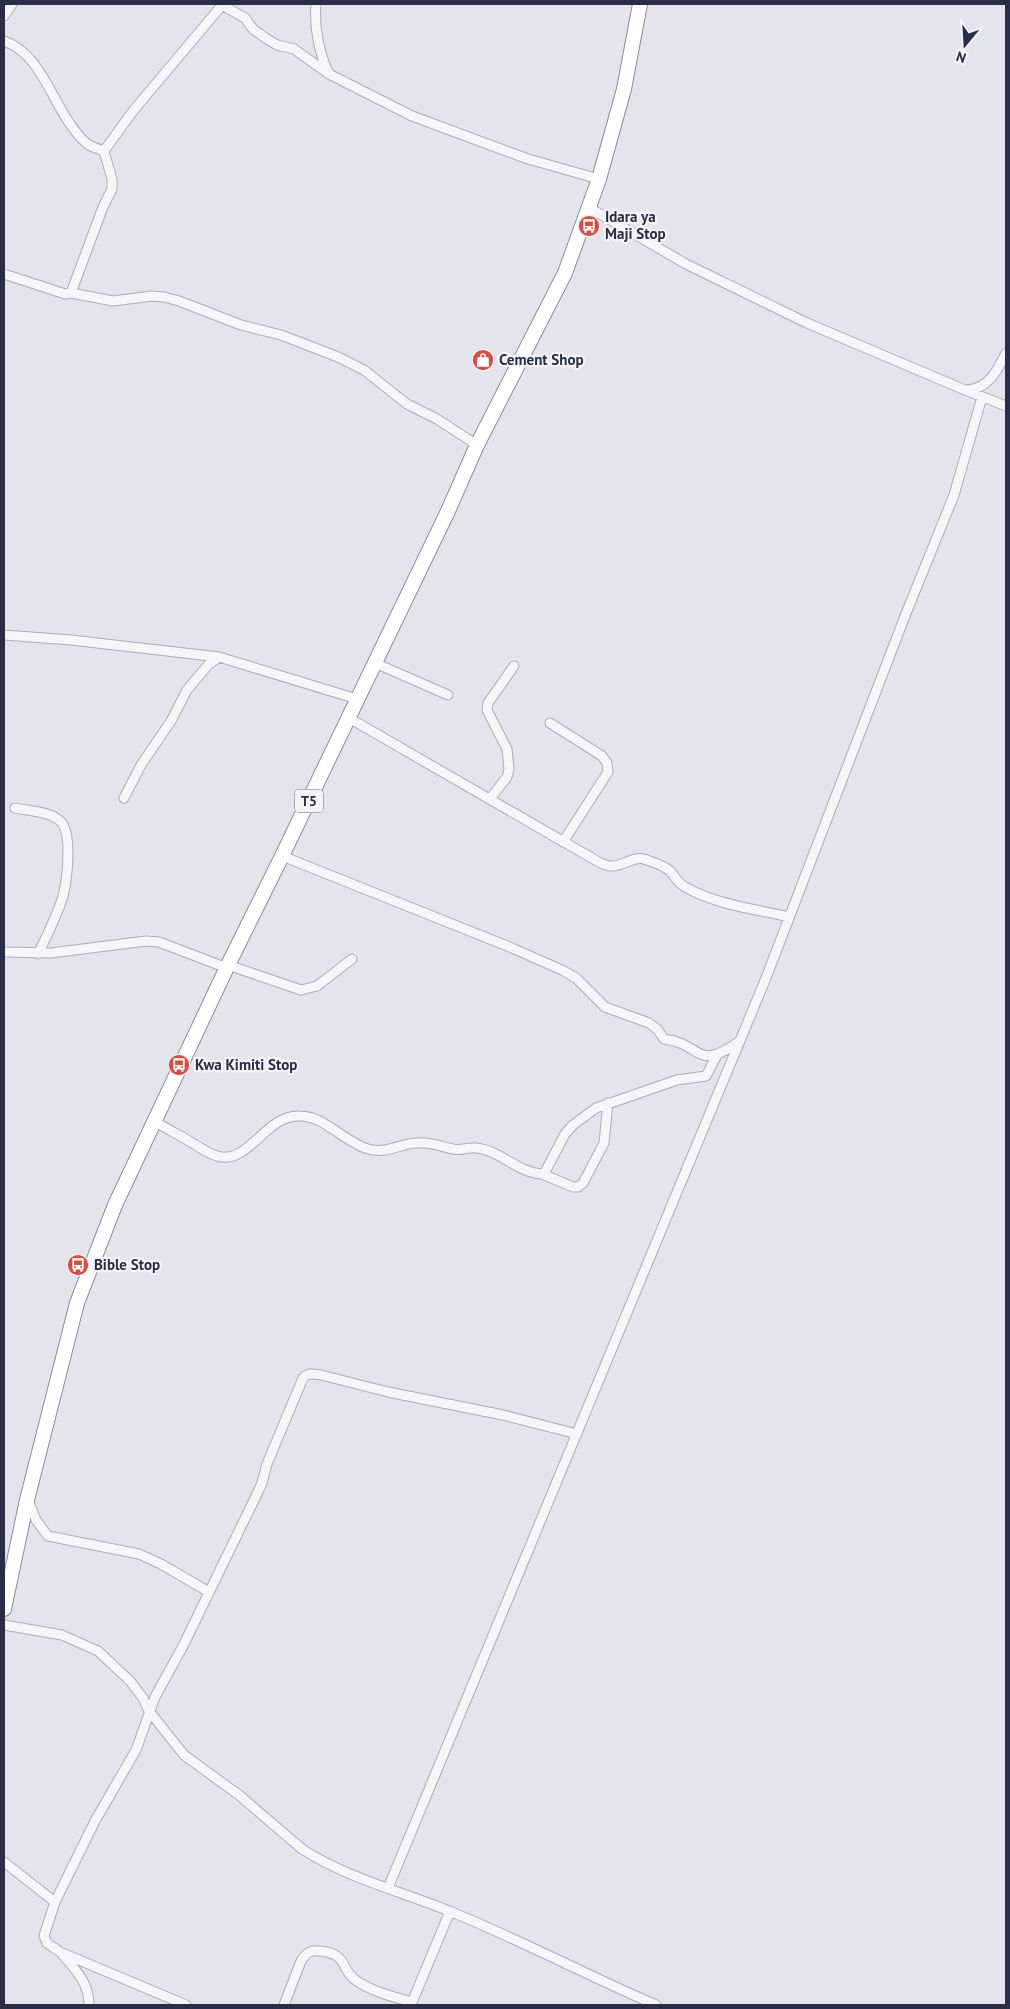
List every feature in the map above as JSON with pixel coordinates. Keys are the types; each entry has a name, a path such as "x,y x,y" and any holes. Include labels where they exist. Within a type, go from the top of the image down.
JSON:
{"highway":[{"name":"T5","path":"4,1609 28,1500 77,1303 114,1205 227,967 349,718 477,445 565,273 599,179 624,89 640,4"}],"street":[{"path":"4,16 12,4"},
{"path":"104,151 133,112 222,4 245,18 253,29 277,45 294,49 329,74 412,116 528,159 599,179"},
{"path":"316,4 315,19 325,65 329,74"},
{"path":"4,41 19,48 30,60 47,84 63,115 81,138 89,145 104,151"},
{"path":"71,293 102,207 112,189 112,179 104,151"},
{"path":"588,207 686,264 735,289 807,323 1006,406"},
{"path":"4,274 65,294 71,293 113,301 152,296 164,297 241,325 281,335 338,357 364,370 407,404 437,419 477,445"},
{"path":"965,390 976,389 988,382 1006,353"},
{"path":"388,1888 740,1041 954,495 982,397"},
{"path":"4,635 72,640 219,658 357,699"},
{"path":"124,798 141,765 171,721 187,690 208,665 219,658"},
{"path":"375,662 448,695"},
{"path":"490,799 507,777 509,769 507,749 487,710 488,703 514,666"},
{"path":"349,718 563,842 609,866 618,866 637,858 642,859 666,868 671,872 676,881 701,895 720,902 789,917"},
{"path":"550,723 602,756 607,763 608,772 563,842"},
{"path":"15,808 49,815 57,819 63,825 68,836 66,875 62,898 38,954"},
{"path":"282,856 537,958 576,978 608,1009 649,1023 658,1030 664,1039 682,1044 705,1056 717,1055 740,1041"},
{"path":"4,952 38,954 146,941 159,942 227,967 301,990 317,986 352,959"},
{"path":"542,1174 545,1172 565,1134 591,1111 608,1103 677,1080 706,1076 717,1055"},
{"path":"154,1122 217,1157 236,1156 263,1135 274,1123 284,1117 304,1116 322,1122 350,1142 380,1152 415,1142 438,1144 455,1150 473,1147 484,1149 526,1171 542,1174 573,1187 578,1187 583,1182 604,1143 608,1103"},
{"path":"89,2005 88,1989 82,1978 60,1952 48,1943 44,1936 55,1902 95,1822 136,1750 149,1711 262,1483 272,1450 300,1383 306,1375 312,1373 388,1392 472,1408 577,1434"},
{"path":"28,1500 36,1520 48,1536 139,1554 162,1564 209,1592"},
{"path":"4,1625 62,1635 98,1651 130,1681 143,1698 149,1711 184,1755 239,1795 302,1849 327,1864 450,1911 656,2005"},
{"path":"4,1862 55,1902"},
{"path":"284,2005 301,1960 306,1954 314,1950 336,1954 344,1962 355,1980 411,2004 450,1911"},
{"path":"60,1952 186,2005"}],"place":[{"name":"Idara ya Maji Stop","path":"589,226"},
{"name":"Cement Shop","path":"483,360"},
{"name":"Kwa Kimiti Stop","path":"179,1065"},
{"name":"Bible Stop","path":"78,1265"}]}
